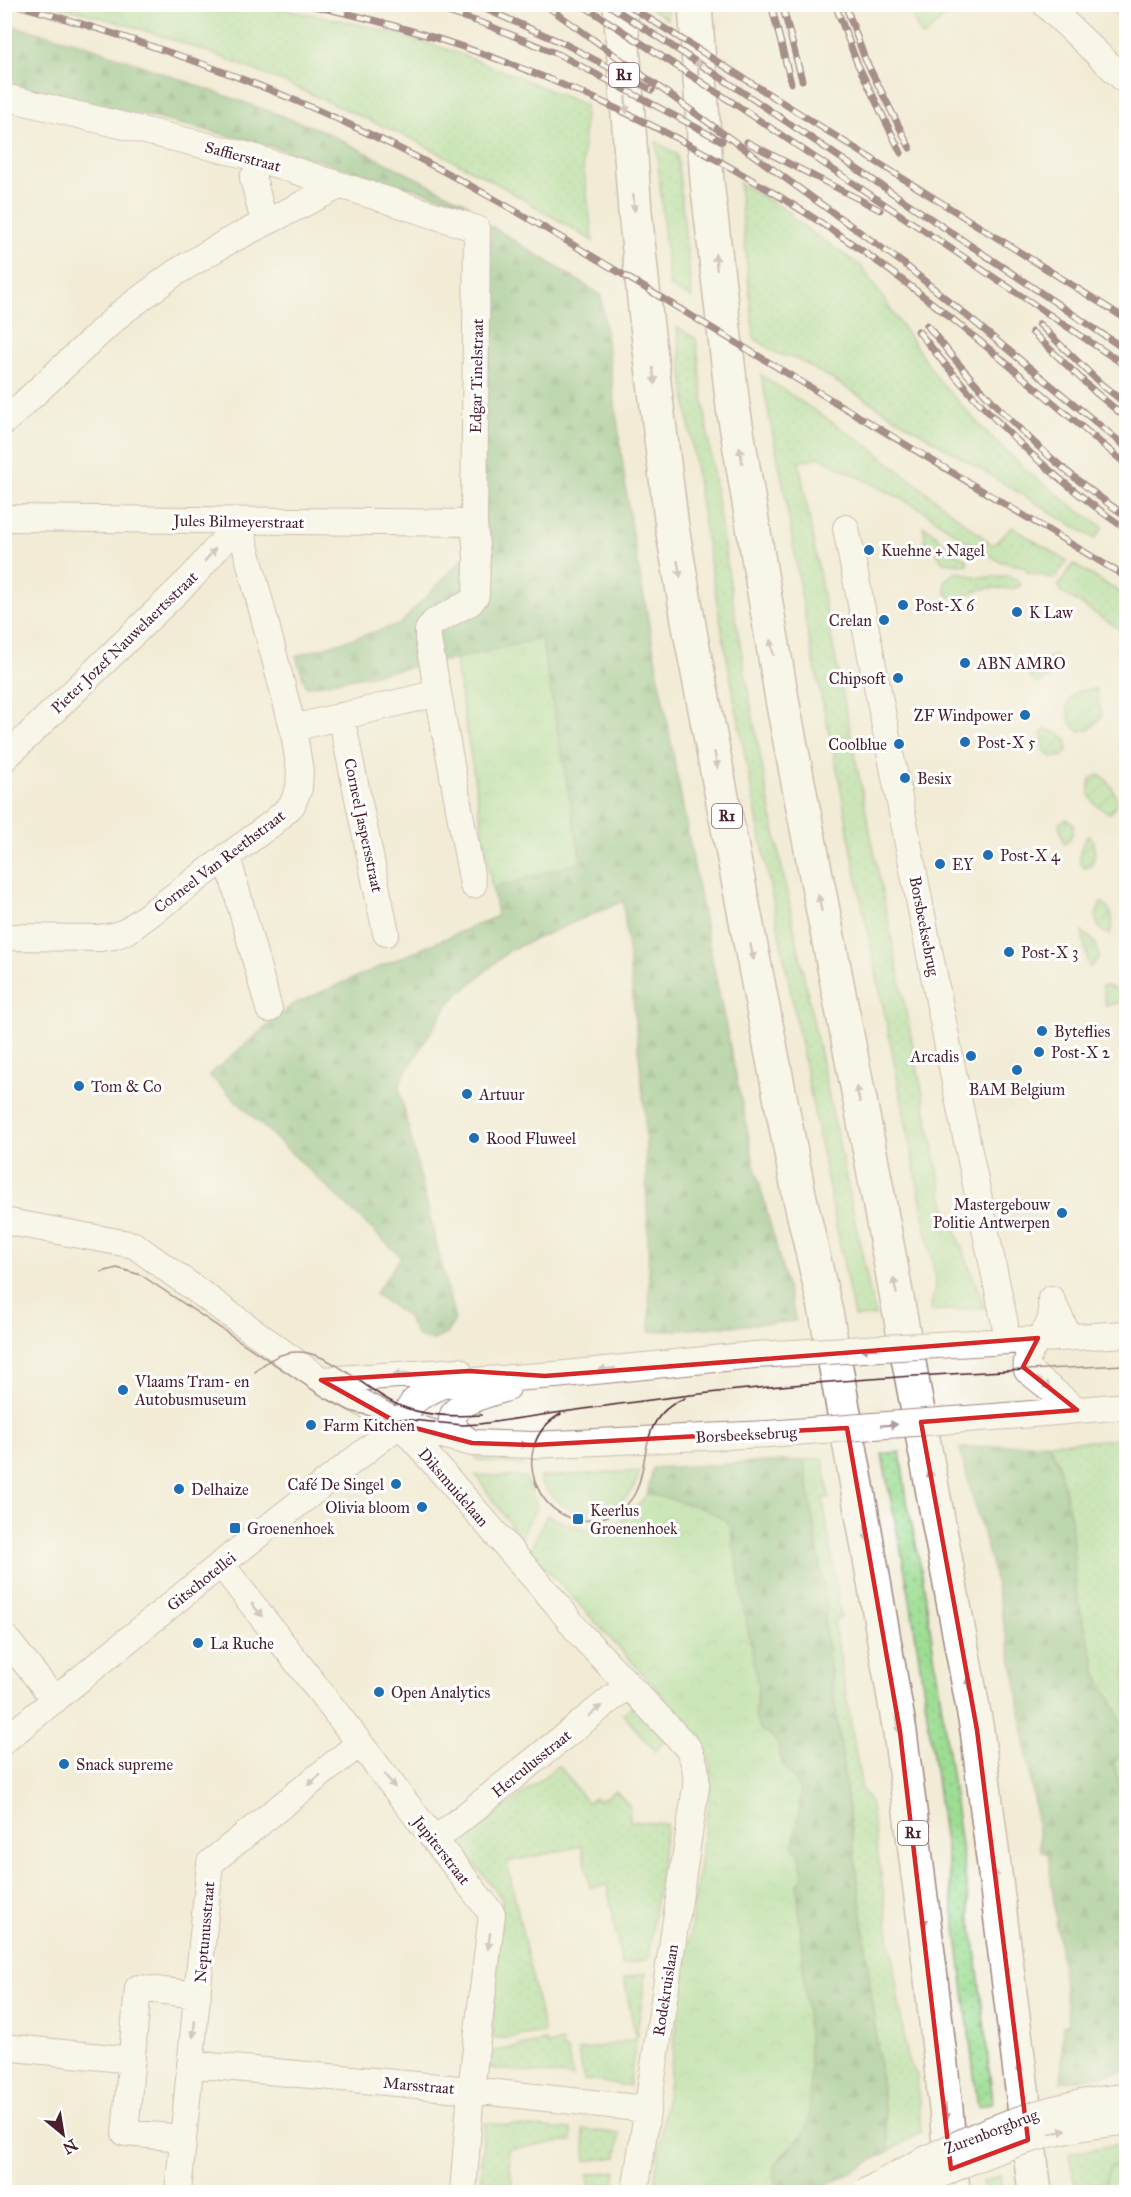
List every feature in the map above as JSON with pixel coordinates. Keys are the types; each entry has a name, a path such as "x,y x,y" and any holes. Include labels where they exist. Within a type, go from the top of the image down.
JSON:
{"highway":[{"name":"R1","path":"620,4 635,212 672,527 691,637 792,1160 826,1312 900,1732 946,2109 953,2193"},
{"path":"695,4 707,181 733,407 783,705 872,1163 977,1730 1035,2193"}],"street":[{"path":"1045,4 1126,81"},
{"path":"1071,4 1126,57"},
{"name":"Saffierstraat","path":"4,97 249,156 477,229"},
{"path":"253,178 264,222"},
{"path":"4,422 121,313 175,273 264,222 339,186"},
{"name":"Edgar Tinelstraat","path":"474,523 477,229"},
{"name":"Jules Bilmeyerstraat","path":"4,518 474,523"},
{"name":"Corneel Van Reethstraat","path":"4,937 99,938 127,931 274,822 292,805 298,788 300,771 293,728 239,522"},
{"name":"Pieter Jozef Nauwelaertsstraat","path":"4,759 193,576 239,522"},
{"path":"473,885 428,630 434,622 471,602 476,595 477,557 474,523"},
{"name":"Borsbeeksebrug","path":"846,528 957,1088 998,1333"},
{"path":"293,728 438,693"},
{"name":"Corneel Jaspersstraat","path":"341,716 386,933"},
{"path":"227,856 269,1010"},
{"name":"Diksmuidelaan","path":"4,1221 134,1245 321,1380 400,1424 556,1603 580,1634 688,1748 697,1772 696,1787"},
{"path":"1069,1337 1051,1299 1051,1320 1036,1339 1026,1362 1027,1370 1077,1410"},
{"path":"400,1424 412,1402 440,1386 458,1382 998,1333 1036,1339 1126,1334"},
{"path":"321,1380 469,1371 544,1376"},
{"path":"472,1443 458,1435 453,1427 452,1418 457,1409 472,1399 544,1376"},
{"name":"Borsbeeksebrug","path":"400,1424 472,1443 534,1445 768,1434 1126,1406"},
{"name":"Gitschotellei","path":"4,1741 221,1564 400,1424"},
{"name":"Jupiterstraat","path":"221,1564 492,1914 471,2090 463,2193"},
{"path":"4,1636 55,1700"},
{"name":"Herculusstraat","path":"435,1840 627,1686"},
{"name":"Neptunusstraat","path":"178,2193 210,1863 360,1743"},
{"name":"Rodekruislaan","path":"635,2193 696,1787"},
{"path":"183,2138 125,2133 138,1988 198,1995"},
{"path":"4,2048 132,2060"},
{"name":"Marsstraat","path":"190,2064 647,2109"},
{"name":"Zurenborgbrug","path":"865,2193 934,2154 986,2130 1051,2109 1126,2097"},
{"name":"Zurenborgbrug","path":"907,2193 957,2166 1014,2144 1078,2127 1126,2122"}],"highlighted area":[{"path":"1038,1338 1023,1367 1077,1410 921,1422 977,1730 1028,2140 951,2169 900,1732 847,1428 534,1445 472,1443 400,1424 321,1380 469,1371 545,1376"}],"green space":[{"path":"56,5 257,5 336,19 414,39 479,61 585,105 583,163 593,241 498,184 414,140 286,83 209,52 131,26"},
{"path":"649,5 667,5 667,19 649,7"},
{"path":"907,5 966,5 956,16 949,12 924,37 921,36"},
{"path":"1107,5 1126,5 1126,23"},
{"path":"5,24 79,43 321,130 470,205 252,141 5,83"},
{"path":"656,141 677,155 692,298 669,286"},
{"path":"739,183 791,213 790,217 861,266 938,379 980,426 1027,471 1103,527 1095,539 847,388 799,360 778,354 754,338"},
{"path":"491,226 601,295 631,527 704,920 754,1163 796,1321 650,1332 645,1114 623,901 510,950 449,1003 403,1076 399,1089 455,1320 446,1334 432,1341 418,1337 406,1316 375,1294 401,1257 209,1075 292,1005 497,916 455,659 306,687 296,656 400,624 481,540"},
{"path":"677,327 696,339 730,585 751,707 774,829 875,1316 854,1317 730,677 695,468"},
{"path":"761,375 868,446 993,545 1012,527 1067,561 1055,579 1027,572 1025,567 999,561 921,509 820,457 799,462 825,606 944,1201 985,1308 930,1311 936,1281 839,778 807,630 784,489"},
{"path":"923,526 950,550 966,559 967,565 943,562 936,552 926,545"},
{"path":"1073,564 1126,596 1126,633 1060,591 1059,585"},
{"path":"957,572 978,577 1009,576 1018,580 1021,585 1010,589 982,589 960,598 953,598 948,596 945,590 945,580"},
{"path":"541,638 581,862 492,888 455,659"},
{"path":"1056,656 1054,669 1046,680 1038,684 1030,678 1024,662"},
{"path":"1096,689 1102,717 1090,729 1079,731 1069,718 1069,702 1076,692"},
{"path":"1046,729 1066,738 1068,750 1062,757 1052,757 1044,750 1041,733"},
{"path":"1098,775 1103,777 1114,790 1115,807 1109,813 1095,804 1090,796 1090,779"},
{"path":"1066,819 1073,823 1073,829 1071,838 1064,844 1059,823"},
{"path":"1088,835 1093,842 1094,854 1092,865 1085,868 1080,863 1080,855 1082,845"},
{"path":"1102,902 1109,909 1112,917 1110,935 1101,929 1096,917"},
{"path":"1082,932 1095,942 1099,953 1099,958 1089,968"},
{"path":"1102,986 1117,990 1126,1001 1106,1006"},
{"path":"1126,1439 1126,1816 1114,1764 1121,1750 1117,1711 1097,1675 1076,1593 1058,1462 1048,1443"},
{"path":"1048,1443 1058,1462 1071,1519 1076,1593 1097,1675 1117,1711 1123,1730 1121,1750 1114,1764 1126,1816 1126,2071 1061,2082 1063,2026 1069,2024 1048,1854 1041,1851 1016,1682 992,1566 959,1448"},
{"path":"900,1452 907,1501 923,1579 978,1971 993,2102 978,2107 921,1668 882,1454"},
{"path":"474,1455 523,1456 523,1466 477,1460"},
{"path":"823,1458 829,1497 823,1499 841,1618 834,1620 862,1791 870,1800 907,2059 917,2075 921,2132 889,2151 862,1915 824,1620 826,1606 804,1460"},
{"path":"804,1460 826,1606 824,1620 862,1915 889,2151 815,2192 775,2192 774,2167 793,2145 810,2064 793,1842 795,1822 801,1802 782,1765 773,1737 760,1729 755,1718 758,1687 693,1506 647,1494 653,1468"},
{"path":"639,1471 636,1483 626,1497 615,1507 597,1514 578,1512 560,1503 544,1487 539,1477"},
{"path":"476,1475 525,1477 537,1506 520,1539"},
{"path":"647,1494 679,1501 713,1513 730,1525 758,1687 755,1718 760,1729 773,1737 780,1749 784,1766 800,1791 801,1803 794,1849 799,1853 803,1878 797,1885 810,2064 809,2121 804,2133 774,2167 775,2192 653,2192 711,1784 710,1766 702,1745 688,1723 530,1551 547,1515 577,1527 602,1528 614,1525 625,1518"},
{"path":"634,1705 666,1740 655,1751 623,1714"},
{"path":"559,1765 587,1803 595,1798 598,1801 602,1798 604,1800 615,1790 629,1805 630,1821 667,1824 648,1959 622,1965 607,1885 590,1888 582,1846 507,1862 544,2032 508,2038 492,2038 502,1899 459,1844"},
{"path":"646,1973 629,2086 584,2080 578,2051 636,2039 624,1978"},
{"path":"546,2041 547,2045 562,2042 563,2050 567,2050 573,2077 490,2068 491,2052"},
{"path":"484,2123 571,2130 572,2141 508,2149 513,2192 480,2192"},
{"path":"583,2129 620,2134 617,2157 586,2161"},
{"path":"1126,2143 1126,2151 1118,2158 1102,2192 1076,2192 1069,2153"},
{"path":"1126,2151 1126,2192 1102,2192 1109,2169"},
{"path":"616,2171 613,2192 590,2192 588,2174"},
{"path":"1000,2175 1002,2192 984,2192 983,2182"}],"tram line":[{"path":"102,1272 117,1268 141,1275 325,1398 350,1411 370,1416 463,1425 753,1388 913,1376 1126,1365"},
{"path":"255,1372 274,1358 292,1352 310,1354 327,1360 379,1394 406,1408 438,1415 482,1415"},
{"path":"561,1414 544,1428 534,1446 532,1465 536,1484 546,1501 561,1514 580,1520 602,1518 622,1508 634,1495 654,1425 665,1410 685,1398"}],"railway":[{"path":"13,4 147,44 278,93 363,131 453,176 541,226 1126,577"},
{"path":"304,4 377,21 449,42 521,68 659,129 726,165 791,204 889,270 1126,464"},
{"path":"422,4 485,24 560,55 722,141"},
{"path":"474,4 565,44 652,90"},
{"path":"544,4 904,264 1126,447"},
{"path":"581,4 735,104 1126,366"},
{"path":"607,4 735,87 1126,350"},
{"path":"626,4 1126,319"},
{"path":"771,4 791,83"},
{"path":"782,4 802,80"},
{"path":"835,4 857,63 901,153"},
{"path":"845,4 865,59 910,148"},
{"path":"747,142 880,210"},
{"path":"1039,324 1101,384 1126,404"},
{"path":"927,325 971,379 1019,429 1071,475 1126,516"},
{"path":"918,331 965,387 1014,438 1068,486 1126,529"},
{"path":"1032,332 1126,418"}],"place":[{"name":"Kuehne + Nagel","path":"869,550"},
{"name":"Post-X 6","path":"903,605"},
{"name":"K Law","path":"1017,612"},
{"name":"Crelan","path":"884,620"},
{"name":"ABN AMRO","path":"965,663"},
{"name":"Chipsoft","path":"898,678"},
{"name":"ZF Windpower","path":"1025,715"},
{"name":"Post-X 5","path":"965,742"},
{"name":"Coolblue","path":"899,744"},
{"name":"Besix","path":"905,778"},
{"name":"Post-X 4","path":"988,855"},
{"name":"EY","path":"940,864"},
{"name":"Post-X 3","path":"1009,952"},
{"name":"Byteflies","path":"1042,1031"},
{"name":"Post-X 2","path":"1039,1052"},
{"name":"Arcadis","path":"971,1056"},
{"name":"BAM Belgium","path":"1017,1070"},
{"name":"Tom & Co","path":"79,1086"},
{"name":"Artuur","path":"467,1094"},
{"name":"Rood Fluweel","path":"474,1138"},
{"name":"Mastergebouw Politie Antwerpen","path":"1062,1213"},
{"name":"Vlaams Tram- en Autobusmuseum","path":"123,1390"},
{"name":"Farm Kitchen","path":"311,1425"},
{"name":"Café De Singel","path":"396,1484"},
{"name":"Delhaize","path":"179,1489"},
{"name":"Olivia bloom","path":"422,1507"},
{"name":"Keerlus Groenenhoek","path":"578,1519"},
{"name":"Groenenhoek","path":"235,1528"},
{"name":"La Ruche","path":"198,1643"},
{"name":"Open Analytics","path":"379,1692"},
{"name":"Snack supreme","path":"64,1764"}]}
